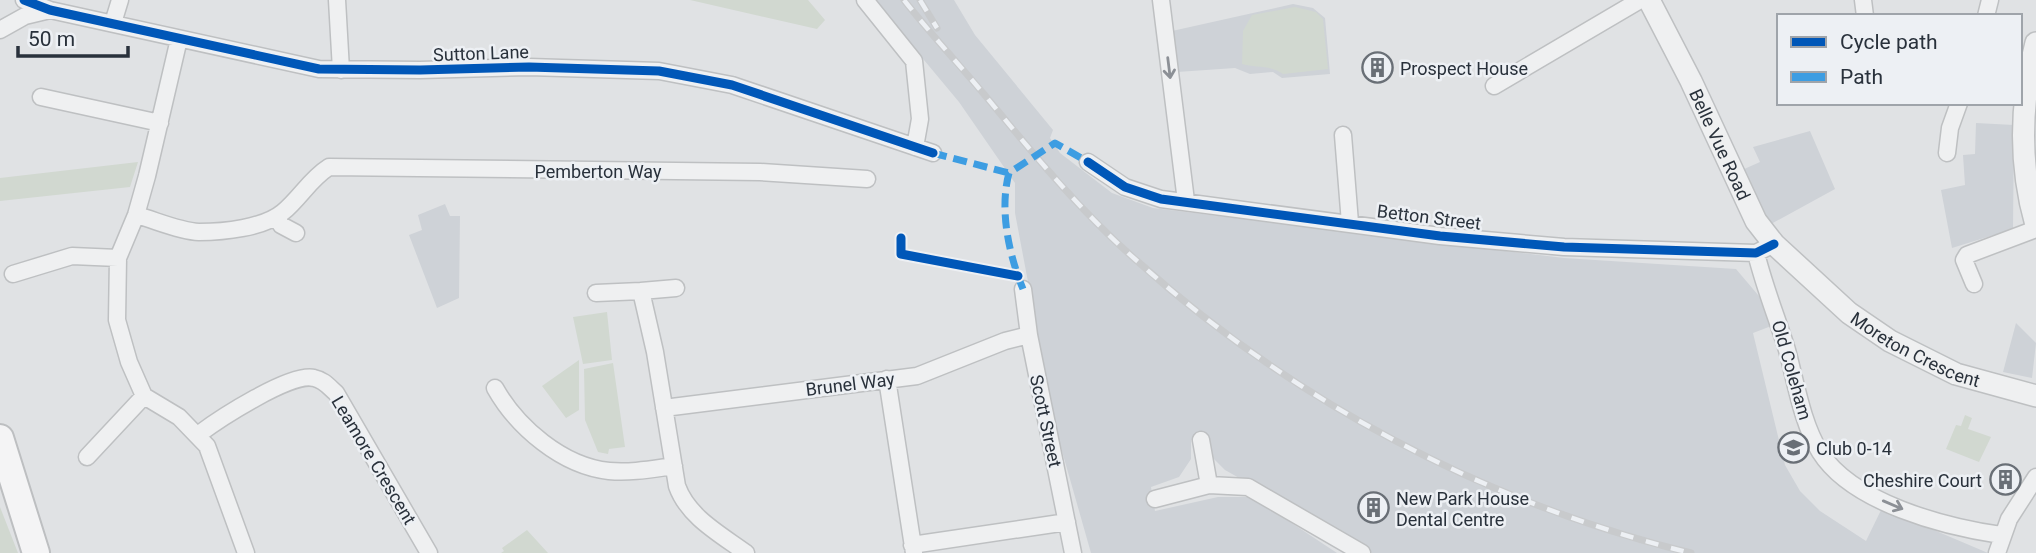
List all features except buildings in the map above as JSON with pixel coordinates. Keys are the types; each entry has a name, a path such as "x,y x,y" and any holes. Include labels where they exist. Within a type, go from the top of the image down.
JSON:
{"main road":[{"path":"0,438 36,553"}],"street":[{"name":"Sutton Lane","path":"24,0 50,10 289,65 341,70 529,66 659,71 732,85 933,153"},
{"path":"113,23 120,0"},
{"path":"337,0 341,70"},
{"path":"865,0 914,61 920,119 915,147"},
{"path":"1161,0 1186,201"},
{"path":"1494,86 1640,0"},
{"name":"Belle Vue Road","path":"1649,0 1691,81 1756,221 1763,254 1809,277"},
{"name":"Sutton Lane","path":"0,30 25,16 50,10"},
{"path":"179,39 136,215 118,258 117,320 129,362 144,396 179,416 199,434 213,457 246,553"},
{"path":"1973,284 1965,260 1967,256 2036,227 2024,169 2023,144 2030,47"},
{"path":"41,97 160,123"},
{"path":"1947,152 1950,128 1958,105"},
{"path":"1343,135 1350,223"},
{"name":"Betton Street","path":"1088,162 1125,187 1161,199 1564,247 1763,254"},
{"name":"Pemberton Way","path":"277,217 299,197 314,177 329,167 760,172 867,179"},
{"path":"136,215 197,232 233,229 277,217 281,225 296,233"},
{"name":"Old Coleham","path":"1763,254 1810,429 1831,468 1852,484 1912,513 1959,528 2001,535"},
{"path":"13,274 72,256 118,258"},
{"name":"Moreton Crescent","path":"1809,277 1864,324 1917,356 1956,374 2036,396"},
{"path":"596,293 676,288"},
{"name":"Scott Street","path":"1023,289 1029,335 1073,553"},
{"path":"641,291 682,500 693,513 746,553"},
{"name":"Brunel Way","path":"664,408 917,376 1005,341 1029,335"},
{"name":"Leamore Crescent","path":"199,434 239,408 297,379 312,377 326,383 336,393 429,553"},
{"path":"887,379 913,549 1067,522"},
{"path":"495,388 508,411 525,428 567,457 584,465 623,472 674,466"},
{"path":"87,457 144,396"},
{"path":"1201,440 1209,485"},
{"path":"1997,553 2001,535 2036,477"},
{"path":"1155,499 1209,485 1248,487 1362,553"}],"shaded area":[{"path":"690,0 808,0 825,20 817,29"},
{"path":"874,0 954,0 975,35 1053,130 1050,138 1060,153 1112,193 1153,208 1564,258 1736,269 1764,302 1774,325 1753,333 1785,465 1800,491 1820,511 1866,541 1882,508 1988,553 1372,553 1225,470 1213,458 1206,436 1191,440 1191,459 1179,477 1151,487 1155,511 1218,497 1252,497 1337,553 1091,553 1056,430 1015,213 1015,183 959,102"},
{"path":"1293,4 1313,8 1325,18 1330,74 1282,78 1273,72 1250,74 1235,68 1177,72 1172,31"},
{"path":"1295,7 1316,12 1323,19 1328,69 1283,74 1269,68 1242,64 1243,31 1252,15"},
{"path":"1976,123 2014,125 2013,229 1952,248 1941,190 1965,185 1963,155 1975,154"},
{"path":"1810,131 1835,189 1771,224 1761,213 1742,170 1760,162 1753,147"},
{"path":"138,162 130,187 0,201 0,178"},
{"path":"445,204 450,216 460,216 459,298 437,308 409,235 422,230 418,215"},
{"path":"607,312 612,360 583,364 573,317"},
{"path":"2016,323 2036,343 2032,378 2003,372"},
{"path":"579,360 579,410 566,418 542,386"},
{"path":"613,363 625,447 609,449 608,454 598,452 585,420 584,369"},
{"path":"1965,415 1972,418 1968,429 1991,437 1979,462 1946,449 1956,425 1961,426"},
{"path":"0,507 18,553 0,553"},
{"path":"527,530 548,553 501,553 504,551 502,548"}],"railway":[{"path":"904,0 1037,158 1095,221 1196,311 1260,358 1395,441 1466,475 1539,506 1614,532 1691,553"},
{"path":"920,0 937,28"}],"marked path":[{"path":"1023,289 1014,262 1005,217 1009,173 1055,143 1088,162"},
{"path":"933,153 1009,173"}],"cycle path":[{"path":"24,0 50,10 319,69 529,67 659,71 732,85 933,153"},
{"path":"1088,162 1125,187 1161,199 1440,236 1564,247 1756,253 1774,244"},
{"path":"901,238 901,254 1018,276"}],"place":[{"name":"Prospect House","path":"1377,68"},
{"name":"Club 0-14","path":"1793,448"},
{"name":"Cheshire Court","path":"2005,480"},
{"name":"New Park House Dental Centre","path":"1373,508"}]}
